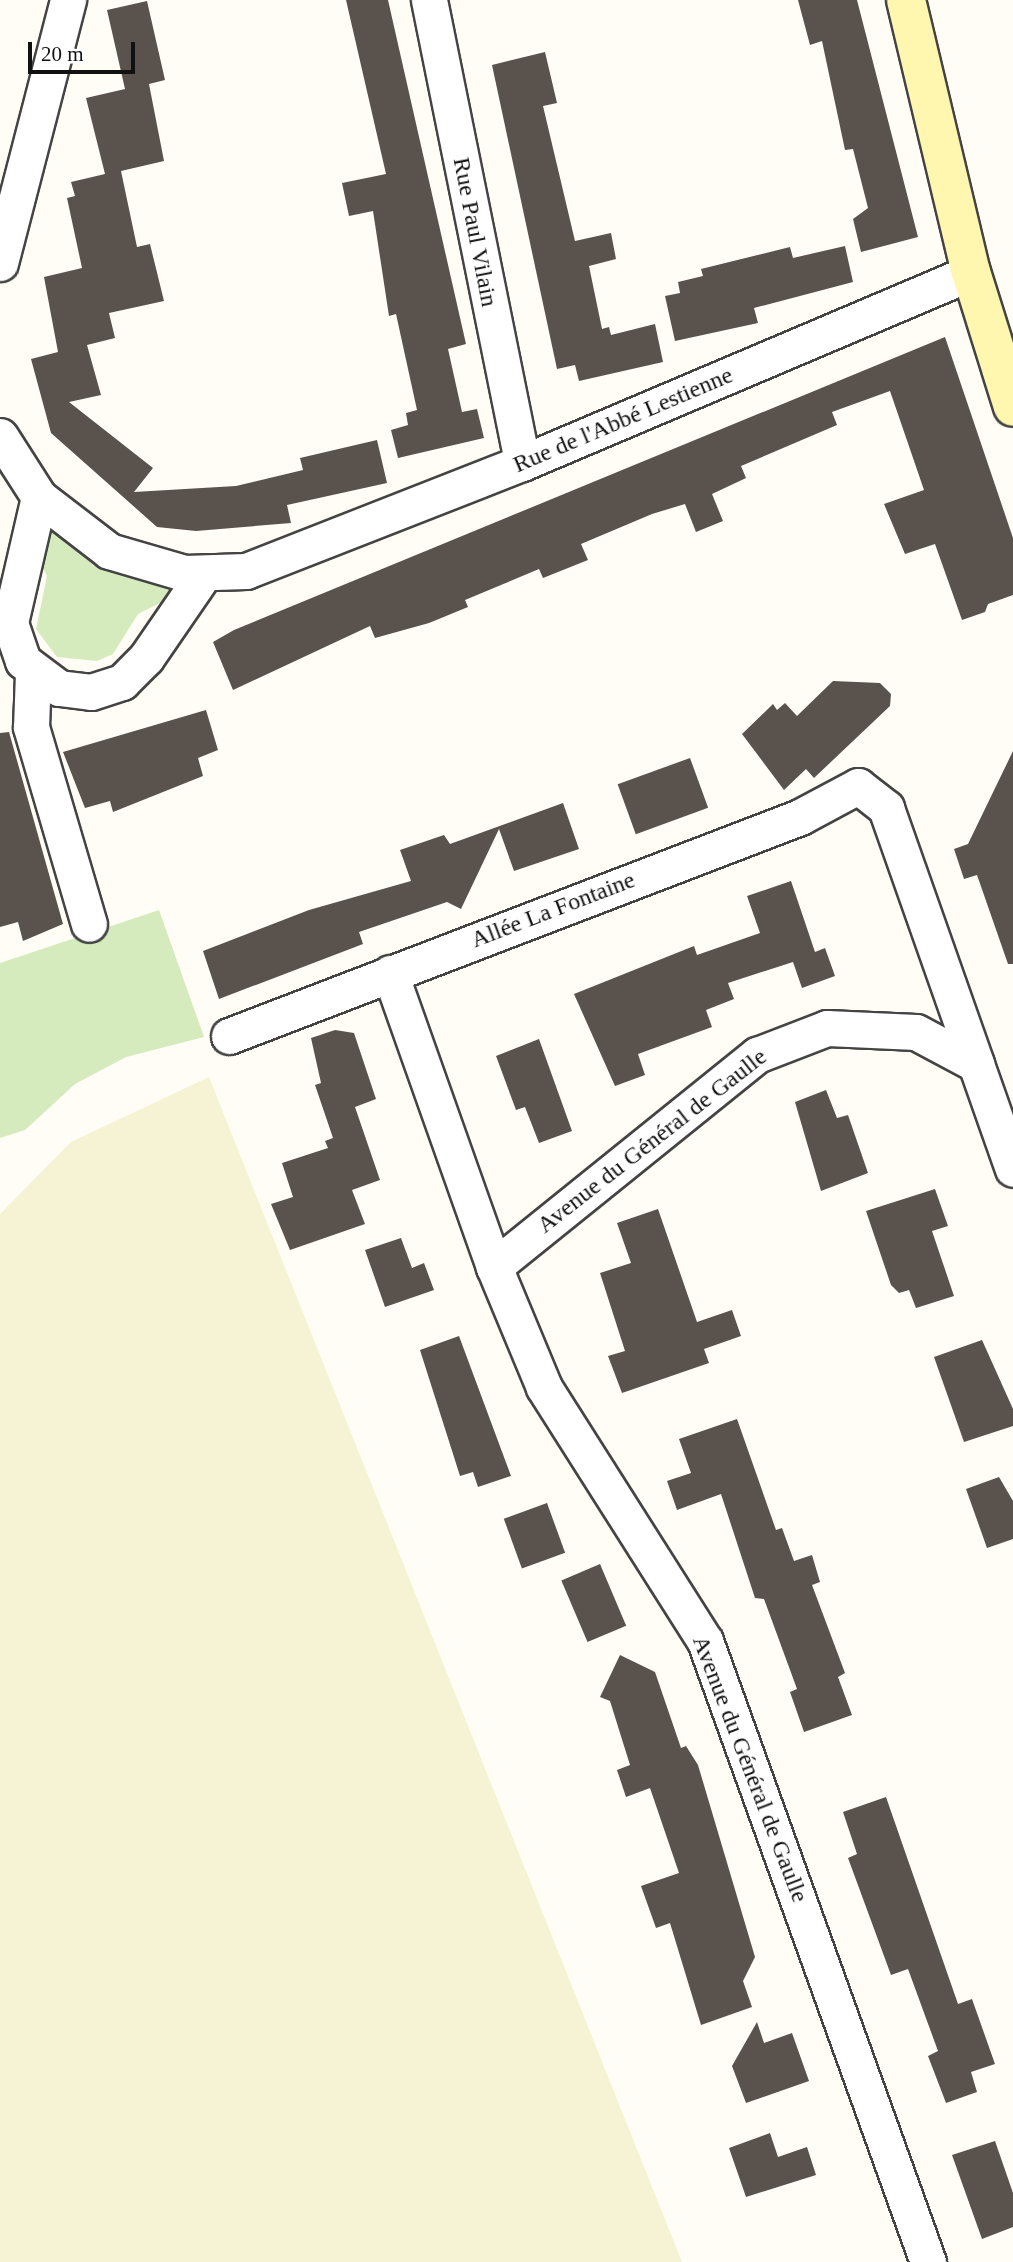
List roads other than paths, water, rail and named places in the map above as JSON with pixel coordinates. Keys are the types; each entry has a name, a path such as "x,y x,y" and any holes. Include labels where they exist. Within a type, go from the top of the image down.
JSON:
{"street":[{"path":"0,263 68,0"},
{"name":"Rue Paul Vilain","path":"429,0 522,463"},
{"path":"906,0 971,272 1013,407"},
{"name":"Rue de l'Abbé Lestienne","path":"203,575 273,564 522,463 971,272"},
{"path":"7,450 39,498 109,551 203,575 122,682 75,692 33,673"},
{"path":"39,498 10,623 33,673 31,727 89,924"},
{"name":"Allée La Fontaine","path":"229,1036 800,817 847,789 873,792 886,808 976,1064"},
{"name":"Avenue du Général de Gaulle","path":"390,974 495,1266 544,1387 705,1641 928,2262"},
{"name":"Avenue du Général de Gaulle","path":"495,1266 773,1045 827,1028 893,1028 935,1038 976,1064"},
{"path":"976,1064 1013,1169"}]}
